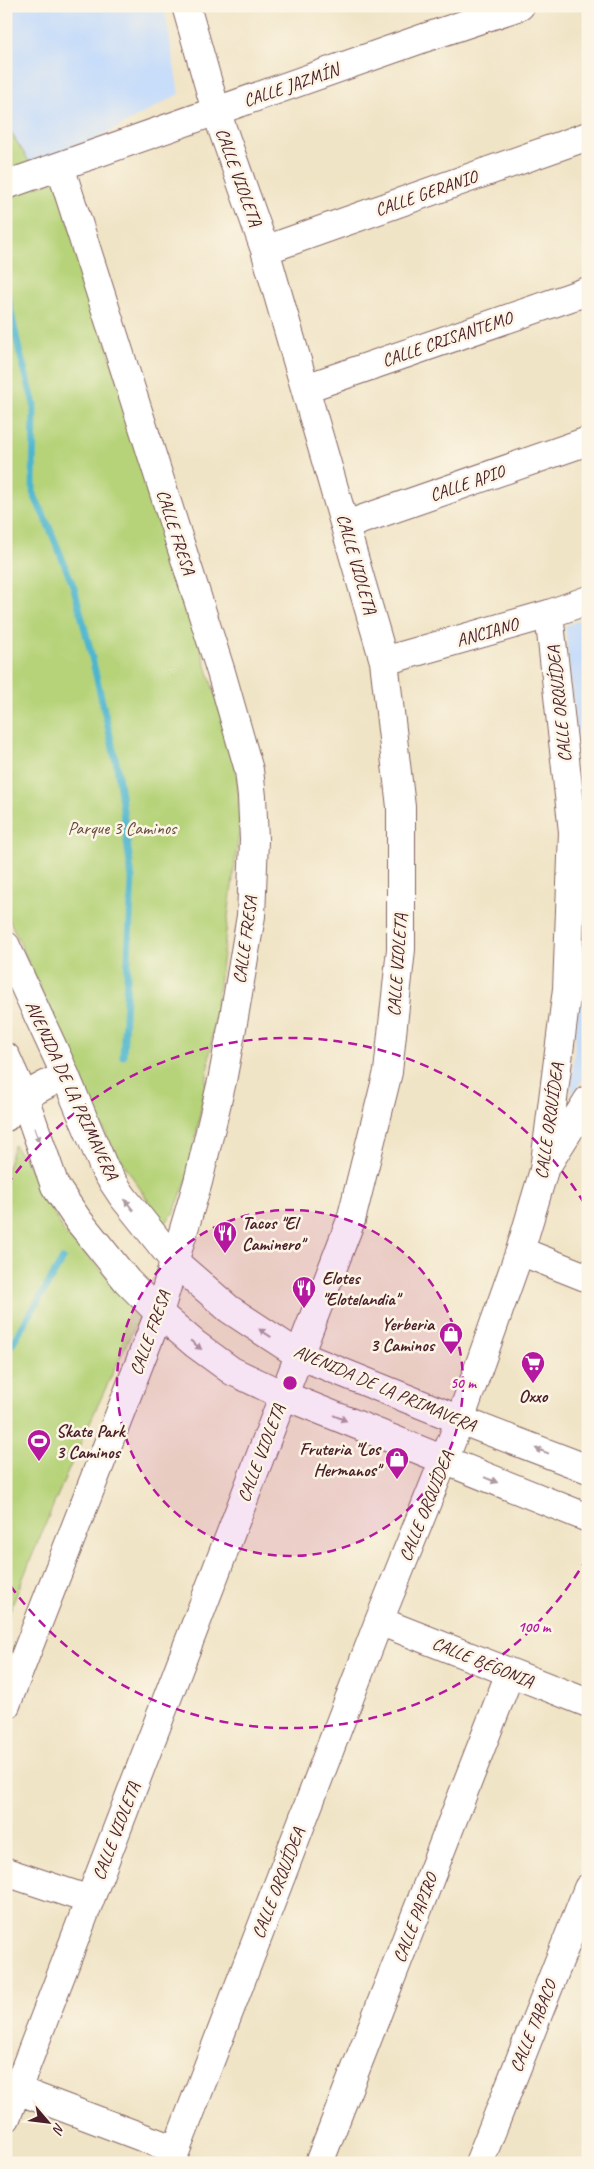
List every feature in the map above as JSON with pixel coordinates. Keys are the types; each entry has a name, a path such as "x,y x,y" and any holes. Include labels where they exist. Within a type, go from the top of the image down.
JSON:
{"street":[{"name":"CALLE VIOLETA","path":"6,2118 351,1220 388,1072 401,950 401,807 384,661 265,250 216,111 186,6"},
{"name":"CALLE JAZMÍN","path":"6,185 520,6"},
{"name":"CALLE GERANIO","path":"265,250 588,136"},
{"name":"CALLE FRESA","path":"6,1705 159,1313 198,1182 222,1081 251,916 254,840 252,797 248,770 221,672 60,166"},
{"name":"CALLE CRISANTEMO","path":"306,388 588,291"},
{"name":"CALLE APIO","path":"346,525 588,441"},
{"name":"ANCIANO","path":"384,661 549,614 588,600"},
{"name":"CALLE ORQUÍDEA","path":"173,2157 379,1621 460,1420 520,1251 544,1170 566,989 573,832 549,614"},
{"name":"AVENIDA DE LA PRIMAVERA","path":"6,946 106,1170 123,1197 175,1262 229,1309 299,1355 588,1469"},
{"path":"6,1057 24,1097 55,1186 78,1220 127,1281 159,1313 195,1344 232,1371 284,1395 588,1518"},
{"path":"6,1117 12,1108 24,1097 65,1075"},
{"path":"544,1170 588,1100"},
{"path":"520,1251 588,1278"},
{"name":"CALLE BEGONIA","path":"379,1621 588,1703"},
{"name":"CALLE PAPIRO","path":"320,2163 510,1673"},
{"name":"CALLE VIOLETA","path":"6,1872 90,1900"},
{"name":"CALLE TABACO","path":"479,2163 588,1888"},
{"path":"17,2090 173,2157"}],"shaded area":[{"path":"6,6 164,6 179,94 36,172 6,125"},
{"path":"588,617 588,837 565,626"},
{"path":"588,843 588,1072 571,1096 580,975"}],"green space":[{"path":"6,125 36,172 6,188"},
{"name":"Parque 3 Caminos","path":"56,181 235,759 239,797 239,833 206,1083 188,1177 174,1212 164,1225 110,1143 6,912 6,195"},
{"path":"14,1145 32,1171 64,1232 142,1312 71,1465 6,1621 6,1172"}],"waterway":[{"path":"6,288 19,350 34,404 33,493 74,588 117,766 132,879 123,1056"},
{"path":"6,1354 63,1259"}],"place":[{"name":"Tacos \"El Caminero\"","path":"225,1254"},
{"name":"Elotes \"Elotelandia\"","path":"304,1309"},
{"name":"Yerberia 3 Caminos","path":"451,1355"},
{"name":"Oxxo","path":"533,1384"},
{"name":"Skate Park 3 Caminos","path":"39,1462"},
{"name":"Fruteria \"Los Hermanos\"","path":"397,1480"}]}
